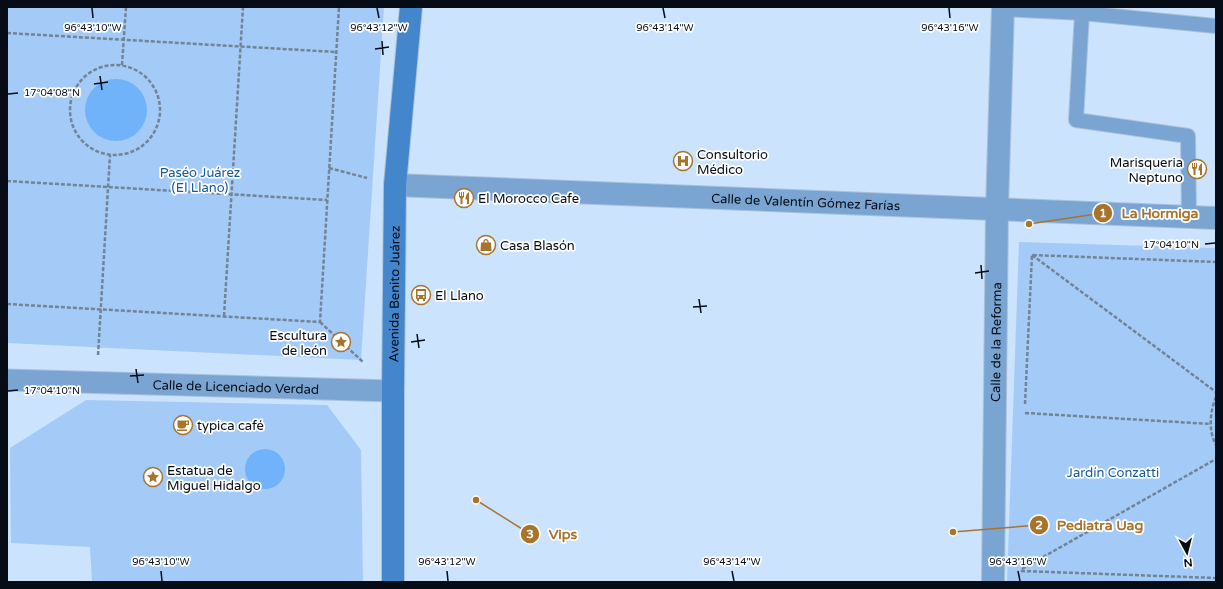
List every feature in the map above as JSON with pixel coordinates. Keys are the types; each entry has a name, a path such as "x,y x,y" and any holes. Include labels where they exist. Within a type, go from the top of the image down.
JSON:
{"main road":[{"name":"Avenida Benito Juárez","path":"393,582 395,185 410,7"}],"street":[{"name":"Calle de la Reforma","path":"993,582 997,209 1003,8"},
{"name":"Calle de Valentín Gómez Farías","path":"395,185 1216,218"},
{"name":"Calle de Licenciado Verdad","path":"7,380 393,391"}],"lane":[{"path":"1003,8 1082,13 1216,26"},
{"path":"1082,13 1076,120 1188,136 1189,217"}],"path":[{"path":"122,65 126,7"},
{"path":"224,316 243,7"},
{"path":"320,322 339,7"},
{"path":"7,33 336,52"},
{"path":"108,65 122,65 147,77 155,88 160,102 160,116 156,129 148,141 138,150 124,154 110,155 96,151 84,143 75,132 70,118 69,104 74,90 82,78 94,69 108,65"},
{"path":"96,383 110,155"},
{"path":"329,168 395,185"},
{"path":"7,181 327,200"},
{"path":"1032,255 1216,262"},
{"path":"1032,255 1216,392"},
{"path":"1025,405 1032,255"},
{"path":"7,304 320,322 393,391"},
{"path":"1216,397 1211,408 1211,424 1216,445"},
{"path":"1024,421 1025,413 1211,424"},
{"path":"1019,571 1216,458"},
{"path":"1019,571 1020,563"},
{"path":"1019,571 1216,578"}],"green space":[{"name":"Paséo Juárez (El Llano)","path":"7,7 384,7 361,360 7,343"},
{"name":"Jardín Conzatti","path":"1019,242 1216,248 1216,582 1007,582"},
{"path":"86,400 327,405 361,450 363,582 92,582 90,547 11,543 10,448"}],"shaded area":[{"path":"116,79 128,81 138,88 145,98 147,110 145,122 138,132 128,139 116,141 104,139 94,132 87,122 85,110 87,98 94,88 104,81"},
{"path":"269,449 276,452 282,458 285,469 284,477 276,486 269,489 261,489 254,486 246,477 245,465 248,458 257,450"}],"place":[{"name":"Consultorio Médico","path":"683,161"},
{"name":"Marisqueria Neptuno","path":"1197,169"},
{"name":"El Morocco Cafe","path":"464,198"},
{"name":"La Hormiga","path":"1029,224"},
{"name":"Casa Blasón","path":"486,245"},
{"name":"El Llano","path":"421,295"},
{"name":"Escultura de león","path":"341,342"},
{"name":"typica café","path":"183,425"},
{"name":"Estatua de Miguel Hidalgo","path":"153,477"},
{"name":"Vips","path":"476,500"},
{"name":"Pediatra Uag","path":"953,532"}]}
